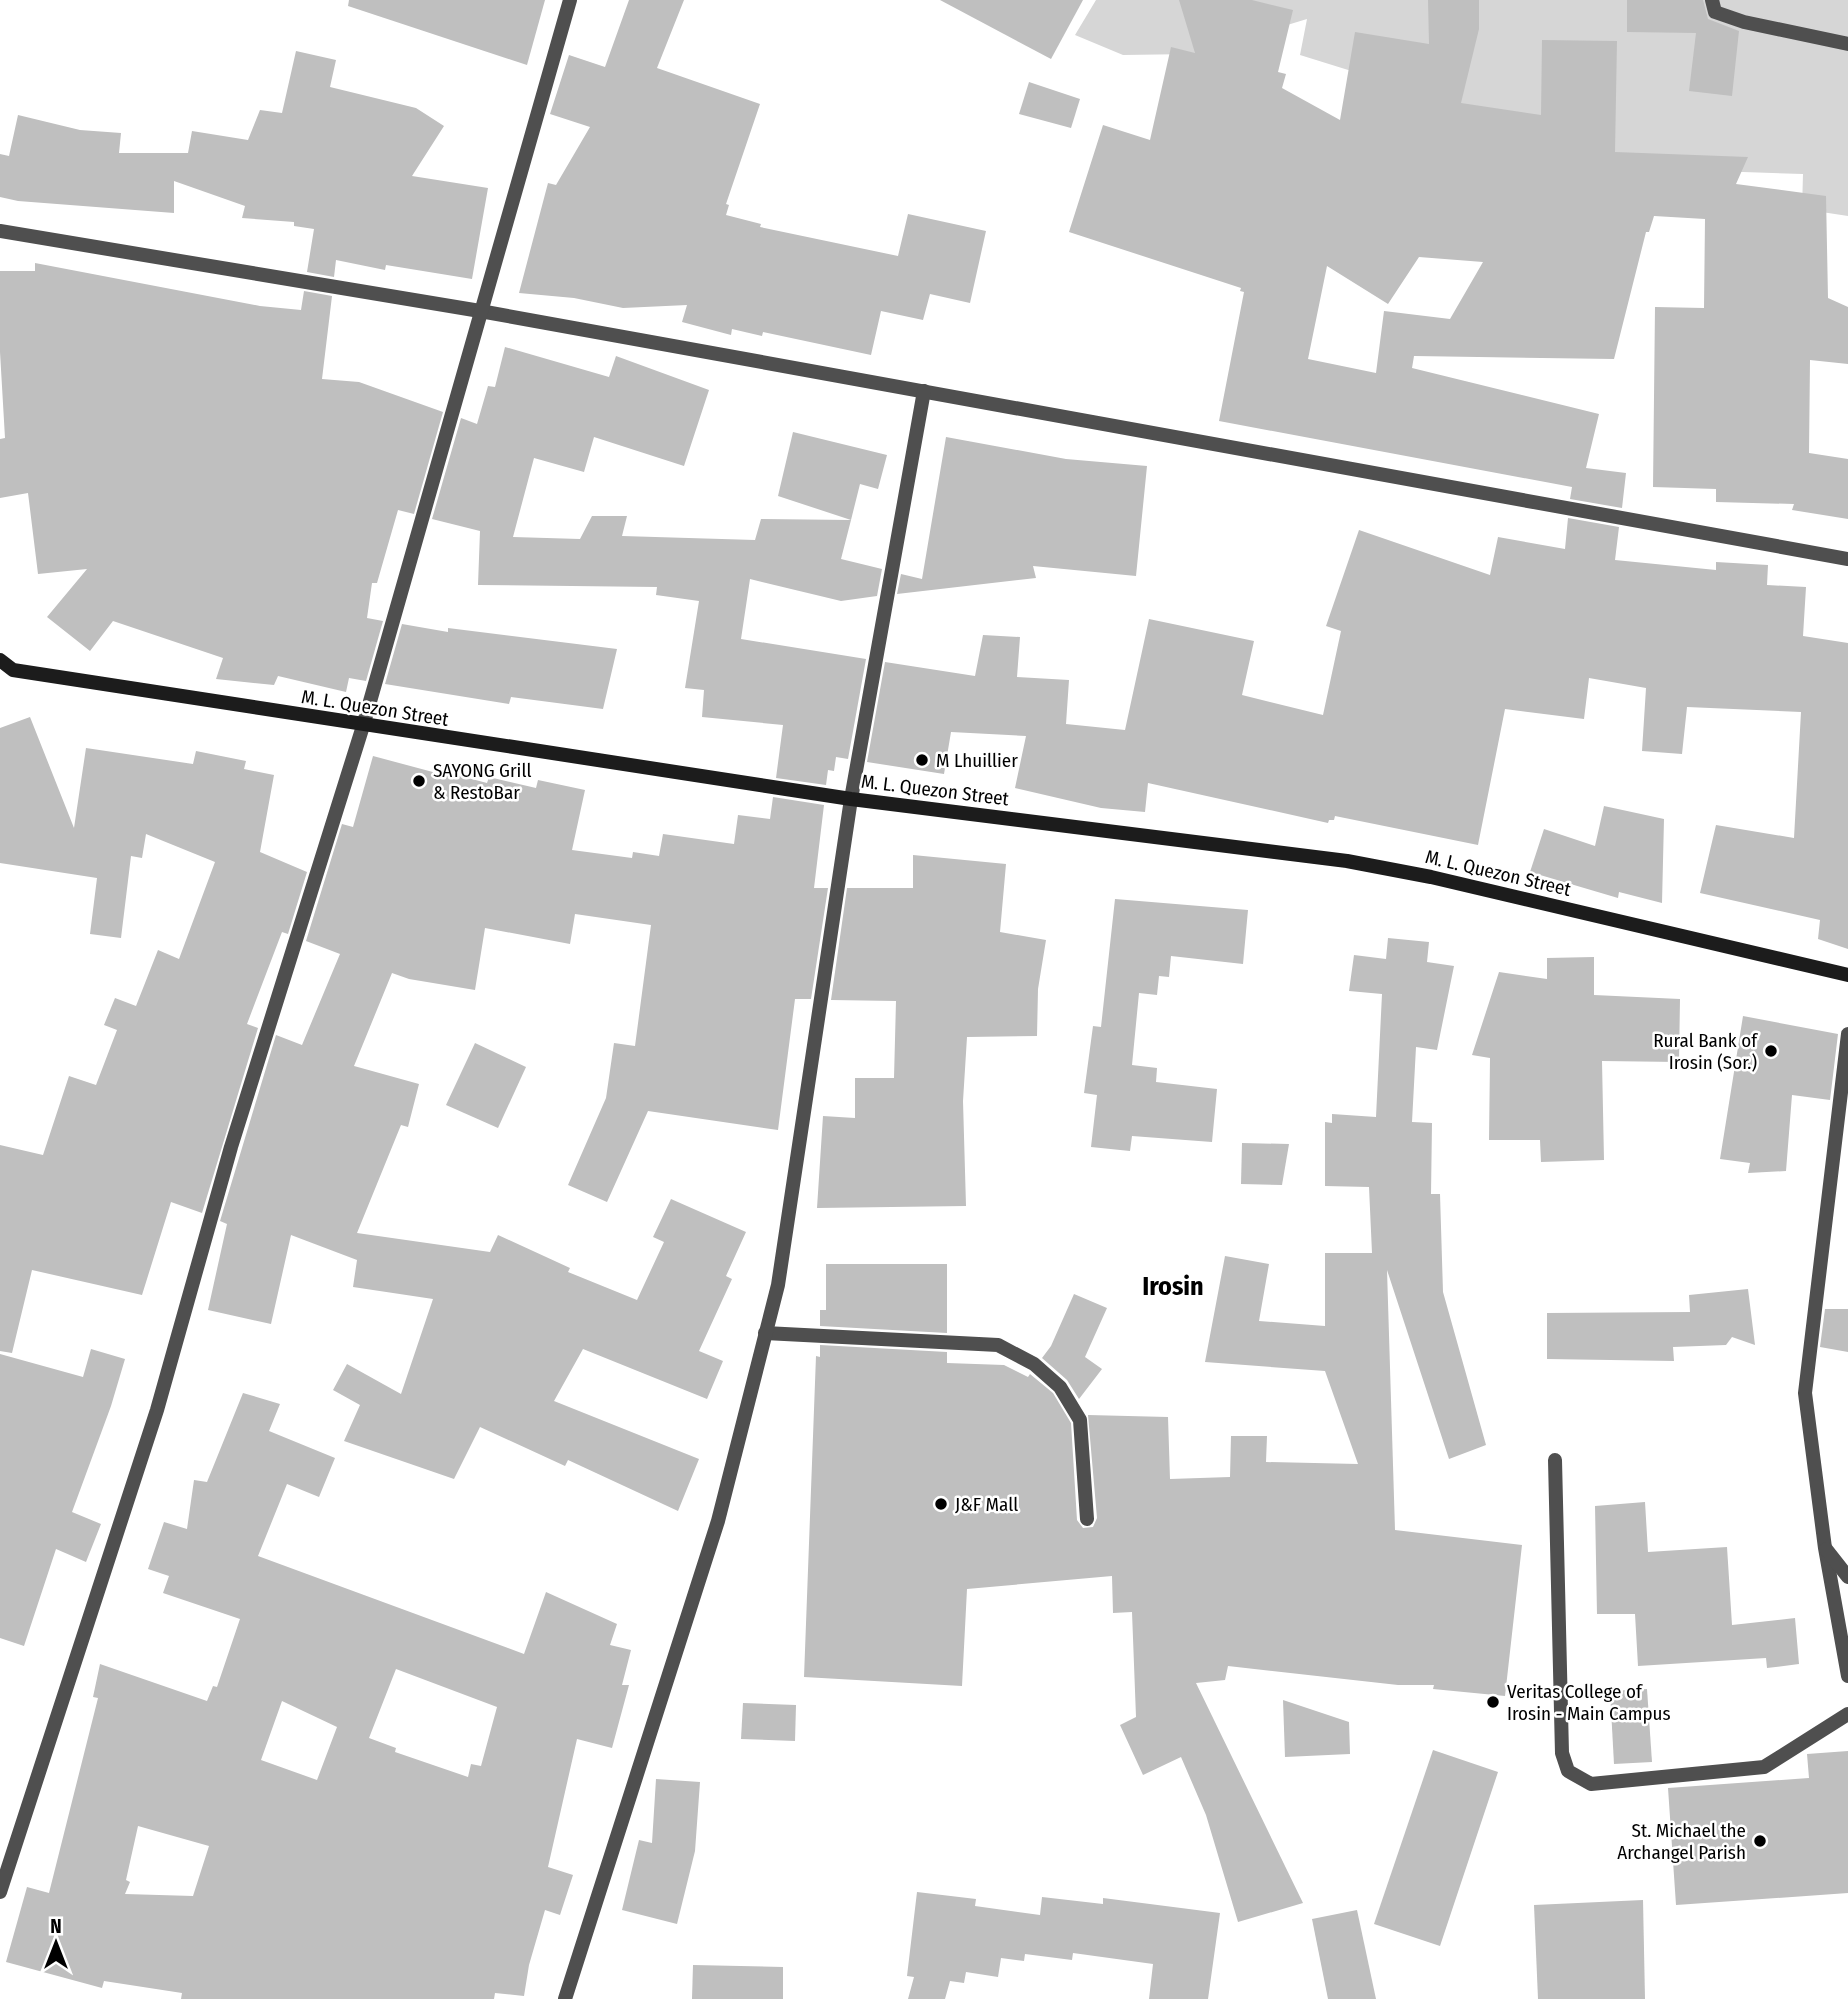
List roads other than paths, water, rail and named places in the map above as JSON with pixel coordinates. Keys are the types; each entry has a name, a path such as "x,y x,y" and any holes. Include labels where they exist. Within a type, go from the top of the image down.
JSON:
{"main road":[{"name":"M. L. Quezon Street","path":"0,660 6,672 851,799 1347,861 1431,877 1848,975"}],"street":[{"path":"0,1892 157,1409 231,1147 363,726 570,0"},
{"path":"1712,0 1714,12 1744,22 1848,44"},
{"path":"0,231 480,311 1848,559"},
{"path":"565,1999 718,1521 778,1285 851,799 924,391"},
{"path":"1848,1034 1805,1393 1825,1548 1848,1676"},
{"path":"765,1333 998,1345 1034,1364 1060,1387 1080,1420 1087,1519"},
{"path":"1555,1460 1562,1753 1568,1771 1591,1784 1764,1768 1848,1714"},
{"path":"1825,1548 1848,1577"}],"place":[{"name":"M Lhuillier","path":"922,760"},
{"name":"SAYONG Grill & RestoBar","path":"419,781"},
{"name":"Rural Bank of Irosin (Sor.)","path":"1771,1051"},
{"name":"J&F Mall","path":"941,1504"},
{"name":"Veritas College of Irosin - Main Campus","path":"1493,1702"},
{"name":"St. Michael the Archangel Parish","path":"1760,1841"}],"district":[{"name":"Irosin","path":"1173,1286"}]}
